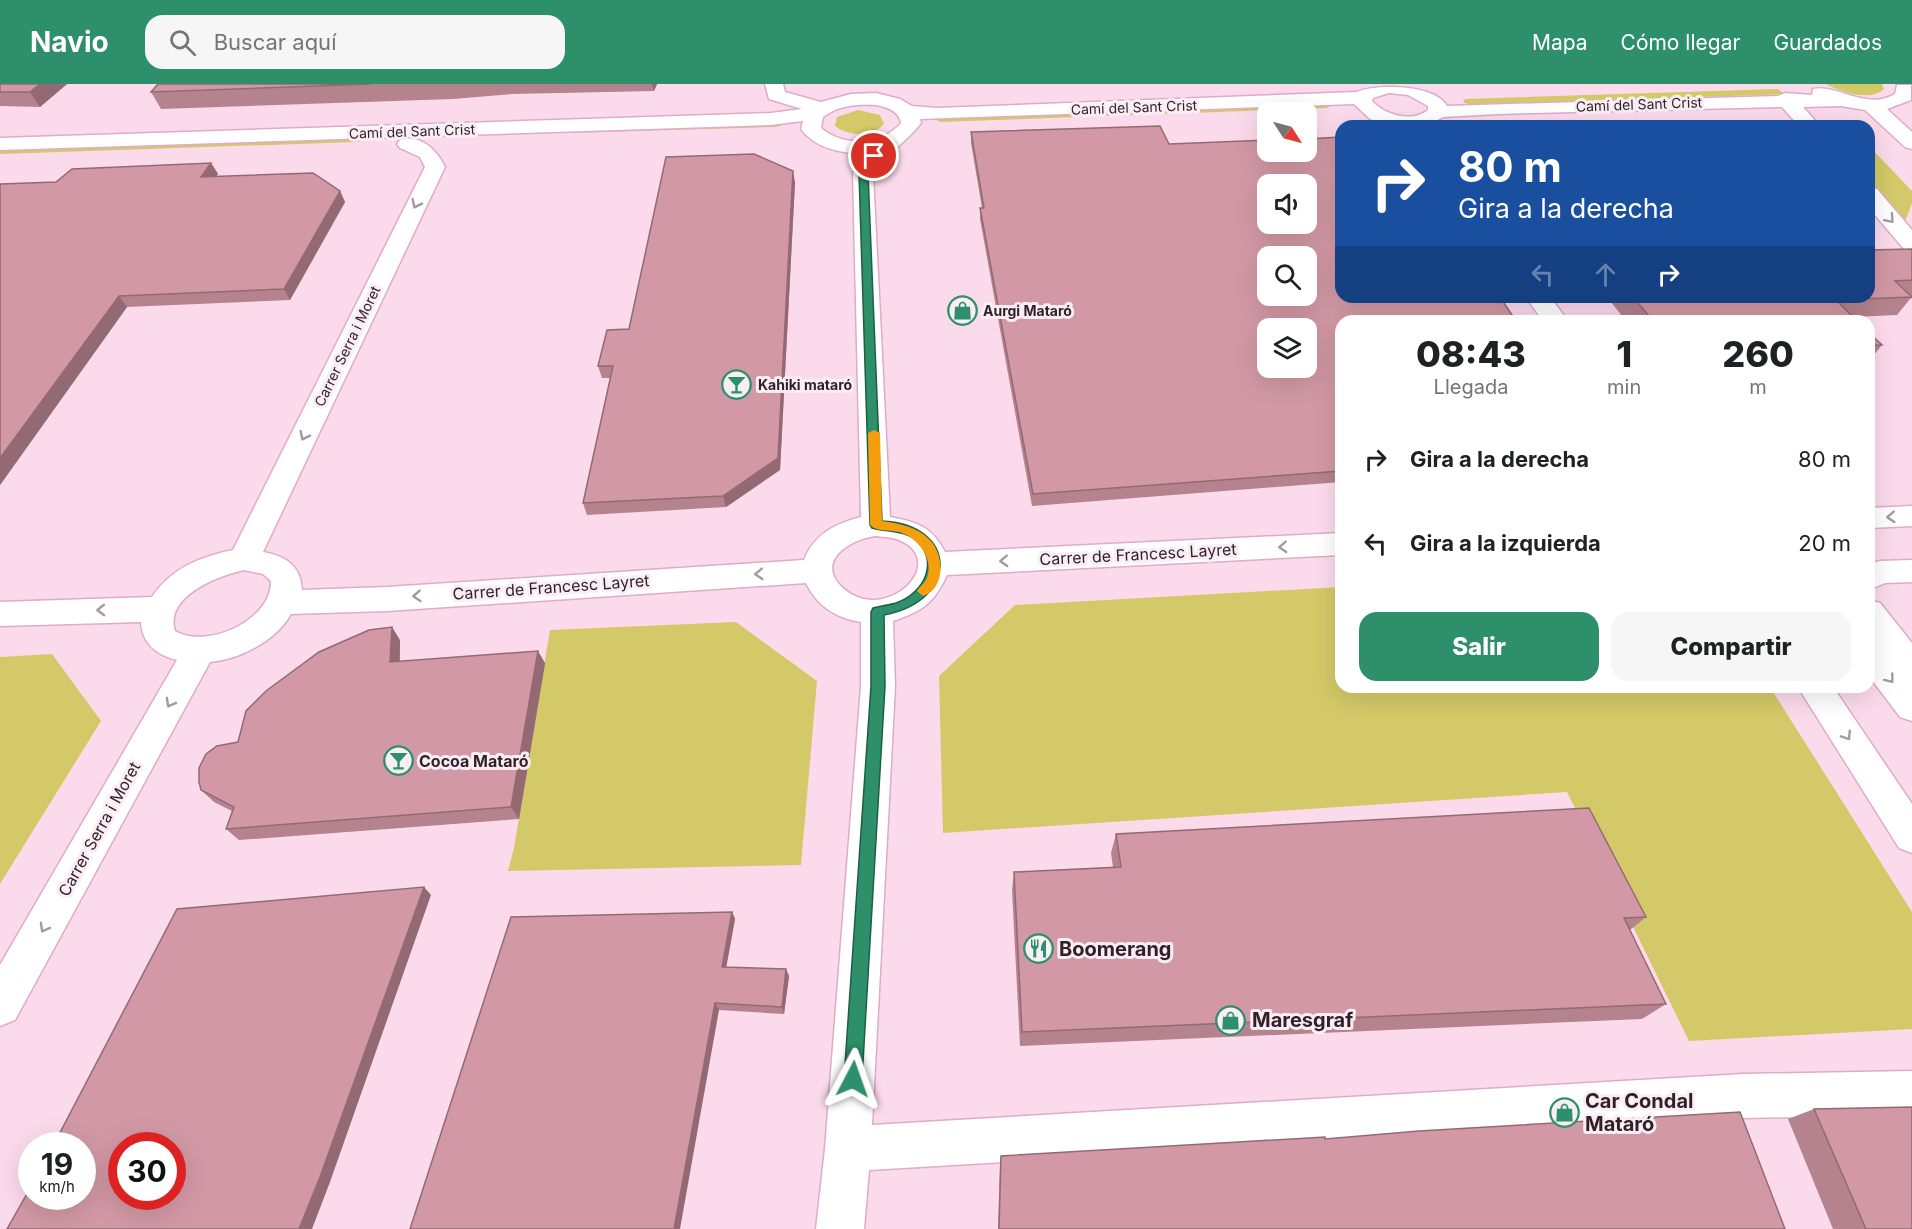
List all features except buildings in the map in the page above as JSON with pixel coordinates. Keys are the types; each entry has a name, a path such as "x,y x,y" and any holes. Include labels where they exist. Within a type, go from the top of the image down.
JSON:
{"street":[{"path":"774,84 776,95 822,108 810,122 811,129 816,135"},
{"path":"864,84 872,96 888,102 904,126 874,156 863,173 876,525"},
{"name":"Camí del Sant Crist","path":"1432,104 1764,84"},
{"path":"1803,84 1841,100 1870,104 1898,101 1904,96 1905,87"},
{"path":"1377,115 1365,107 1362,98 1371,91 1387,86 1409,89 1432,104 1429,119 1426,120"},
{"name":"Camí del Sant Crist","path":"0,156 790,130 816,135 826,141 850,146 875,145 904,126 937,114 1362,98"},
{"path":"1785,99 1804,120"},
{"name":"Camí del Sant Crist","path":"1432,104 1498,108 1785,99 1841,100"},
{"name":"Camí del Sant Crist","path":"0,144 771,119 803,115 848,100 888,102"},
{"path":"1870,104 1912,144"},
{"path":"1317,114 1377,115 1397,120"},
{"name":"Camí del Sant Crist","path":"904,126 1257,115"},
{"path":"407,144 428,153 448,156 478,141"},
{"name":"Carrer Serra i Moret","path":"244,559 448,156"},
{"path":"1875,201 1912,242"},
{"path":"1875,518 1912,516"},
{"path":"876,525 891,525 917,535 933,553 935,564 932,581 920,596 901,607 878,612 842,605 828,596 820,584 817,570 820,556 829,544 842,534 876,525"},
{"name":"Carrer de Francesc Layret","path":"935,564 1335,544"},
{"path":"244,559 262,560 277,566 286,575 289,587 285,602 275,616 260,630 241,641 199,652 176,649 161,640 155,626 159,609 173,591 194,575 218,564 244,559"},
{"name":"Carrer de Francesc Layret","path":"285,602 387,598 817,570"},
{"path":"1875,575 1880,572 1912,571"},
{"path":"0,614 159,609"},
{"path":"840,1229 848,1149 878,686 878,612"},
{"path":"1875,620 1912,667"},
{"name":"Carrer Serra i Moret","path":"0,1005 199,652"},
{"path":"1875,659 1912,706"},
{"path":"1819,693 1912,836"},
{"path":"848,1149 1731,1097 1912,1093"}],"shaded area":[{"path":"1826,84 1882,84 1884,89 1871,95 1863,95 1847,93"},
{"path":"1778,89 1784,94 1470,105 1463,102 1465,99"},
{"path":"1317,105 1328,105 1330,106 1317,108"},
{"path":"1257,108 1257,111 941,122 934,119"},
{"path":"858,110 880,115 884,124 874,131 861,134 847,132 835,126 837,117"},
{"path":"782,123 781,126 774,127 569,133"},
{"path":"366,137 365,140 356,142 0,154 0,148"},
{"path":"1875,152 1912,191 1912,203 1904,224 1875,192"},
{"path":"1335,587 1335,693 1774,693 1912,912 1912,1029 1689,1041 1567,792 943,833 939,676 1015,605"},
{"path":"736,622 817,681 801,865 508,871 514,848 550,630"},
{"path":"52,654 101,721 0,884 0,657"}],"slow traffic":[{"path":"874,433 876,525 891,525 905,529 926,543 933,553 935,564 932,581 923,591"}],"place":[{"name":"Aurgi Mataró","path":"962,310"},
{"name":"Kahiki mataró","path":"737,384"},
{"name":"Cocoa Mataró","path":"398,761"},
{"name":"Boomerang","path":"1038,949"},
{"name":"Maresgraf","path":"1231,1020"},
{"name":"Car Condal Mataró","path":"1564,1112"}],"route":[{"path":"853,1079 878,686 878,612 901,607 920,596 932,581 935,564 933,553 917,535 891,525 876,525 863,173 874,156"}]}
